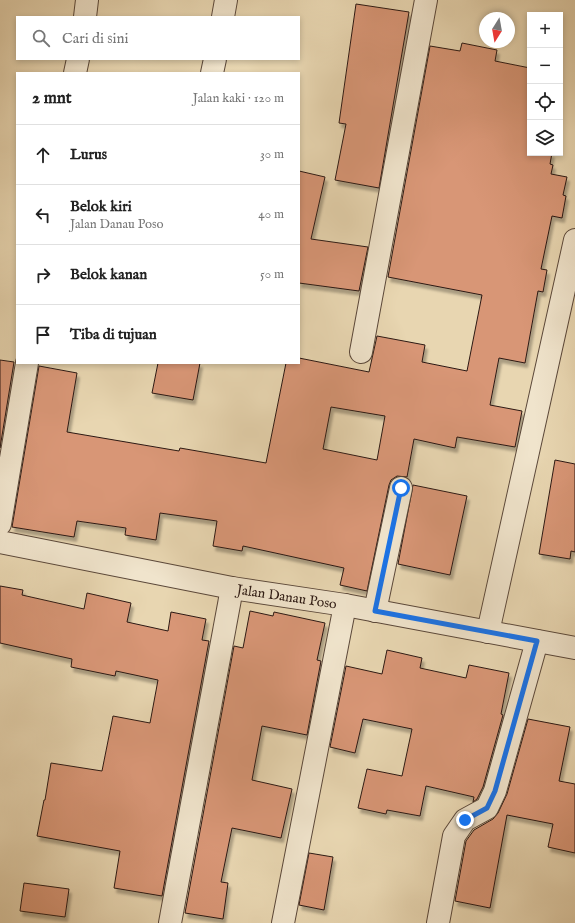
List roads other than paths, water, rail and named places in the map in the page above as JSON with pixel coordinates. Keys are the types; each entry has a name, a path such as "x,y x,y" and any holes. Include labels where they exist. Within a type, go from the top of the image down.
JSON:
{"street":[{"path":"84,16 87,0"},
{"path":"223,16 226,0"},
{"path":"361,352 426,0"},
{"path":"75,72 78,60"},
{"path":"212,72 215,60"},
{"path":"488,632 575,240"},
{"path":"0,524 27,364"},
{"path":"375,611 401,488"},
{"name":"Jalan Danau Poso","path":"0,542 232,588 344,605 575,648"},
{"path":"170,923 232,588"},
{"path":"283,923 344,605"},
{"path":"438,923 454,836 465,820 487,808 495,791 537,641"}]}
